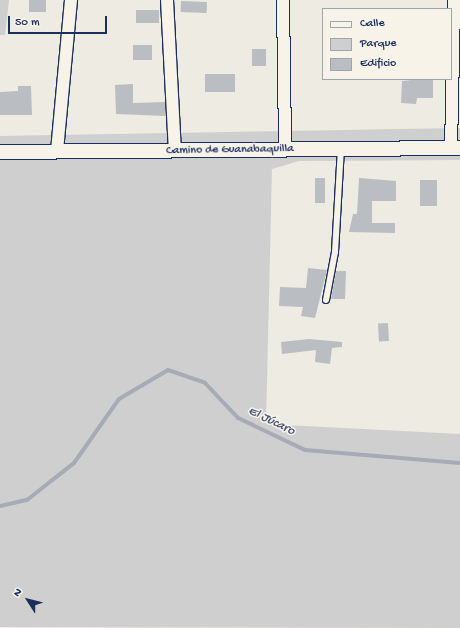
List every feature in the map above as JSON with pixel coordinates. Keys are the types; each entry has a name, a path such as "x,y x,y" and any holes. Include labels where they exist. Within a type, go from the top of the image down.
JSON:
{"street":[{"path":"57,151 71,0"},
{"path":"167,0 176,151"},
{"path":"283,0 285,150"},
{"path":"454,0 455,148"},
{"name":"Camino de Guanabaquilla","path":"0,152 455,148"}],"lane":[{"path":"326,300 335,252 341,149"}],"green space":[{"path":"0,0 9,0 5,35 0,35"},
{"path":"460,128 460,160 299,161 272,169 266,424 460,434 460,628 0,627 0,136"}],"building":[{"path":"29,0 46,0 46,12 29,12"},
{"path":"181,1 207,2 207,13 181,12"},
{"path":"136,10 159,10 159,23 136,23"},
{"path":"133,45 152,45 152,60 133,60"},
{"path":"252,49 266,49 266,66 252,66"},
{"path":"205,74 235,74 235,92 205,92"},
{"path":"433,80 433,98 417,98 416,104 401,103 402,81"},
{"path":"133,84 133,103 165,102 166,116 116,114 115,85"},
{"path":"18,86 31,86 32,115 0,115 0,92 18,91"},
{"path":"315,178 325,178 325,203 315,203"},
{"path":"359,178 396,181 396,201 372,201 372,223 395,223 395,233 349,232 353,214 357,214"},
{"path":"420,180 437,180 437,206 420,206"},
{"path":"308,268 327,270 315,318 301,316 303,307 279,306 280,287 306,288"},
{"path":"336,271 346,271 345,299 331,299"},
{"path":"388,323 389,341 379,341 378,324"},
{"path":"309,339 342,342 342,347 332,348 330,364 315,362 316,350 282,354 281,342"}],"waterway":[{"name":"El Júcaro","path":"0,506 27,500 74,463 119,399 168,370 205,383 238,418 305,450 460,463"}]}
